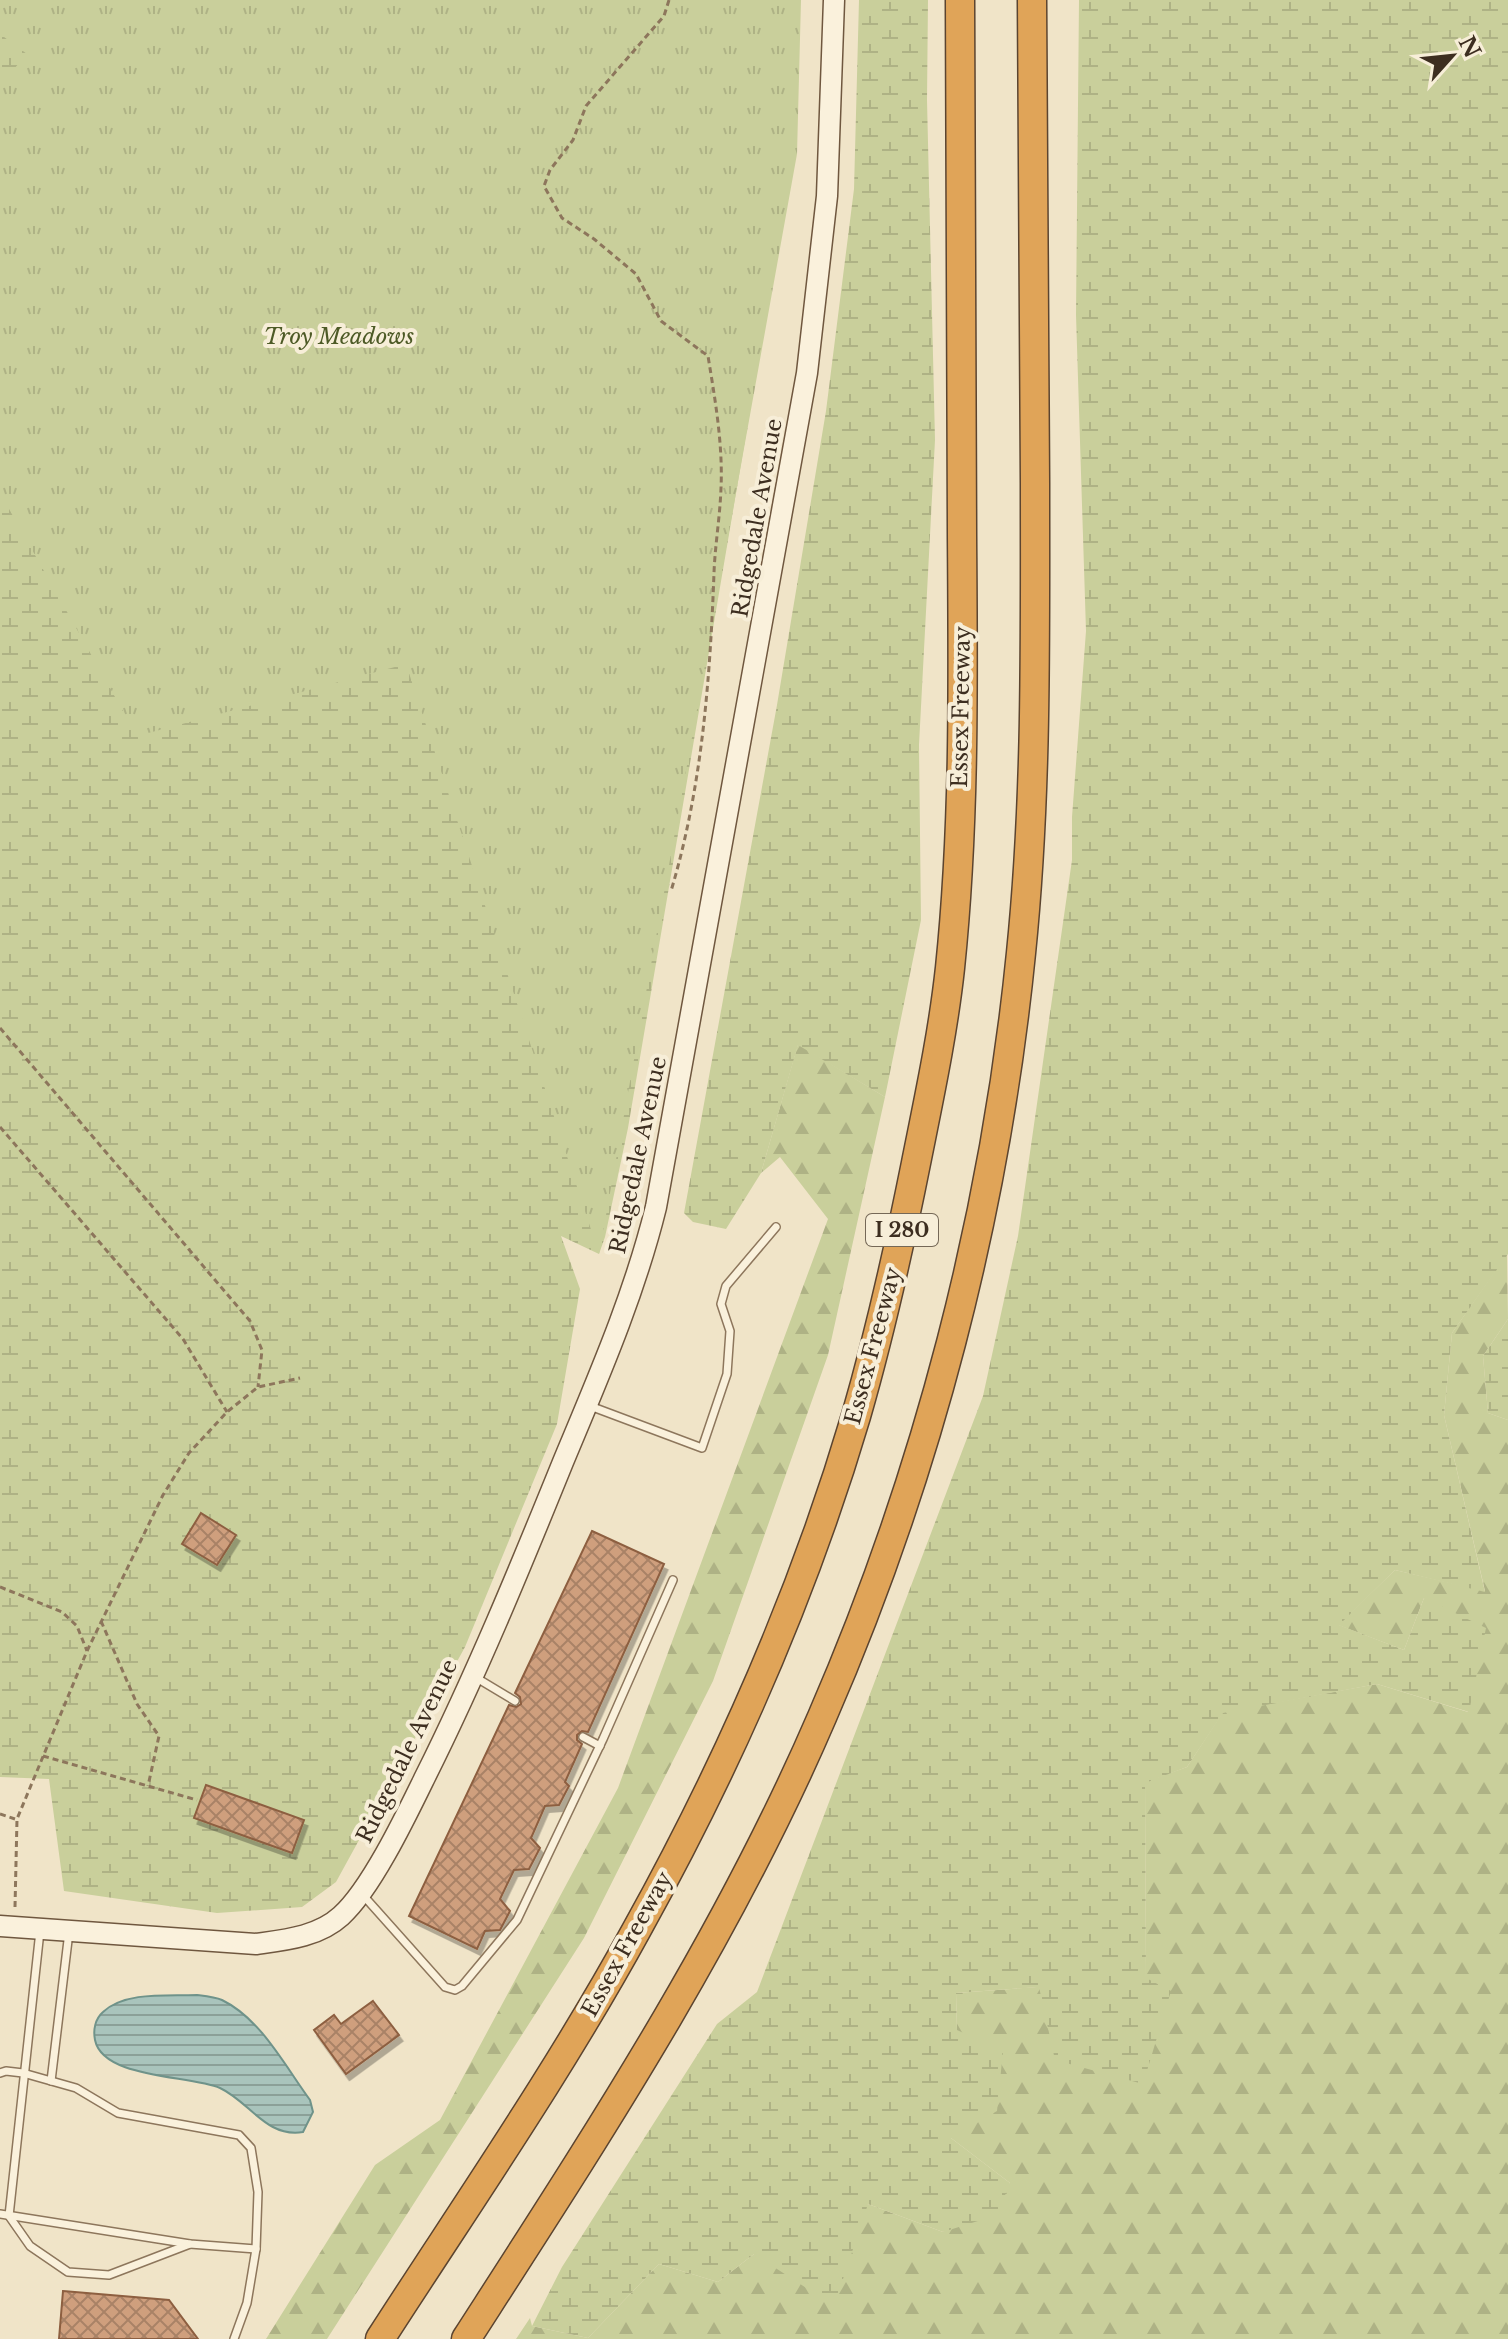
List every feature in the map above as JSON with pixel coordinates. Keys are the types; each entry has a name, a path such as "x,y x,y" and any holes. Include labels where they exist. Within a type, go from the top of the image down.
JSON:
{"highway":[{"name":"Essex Freeway","path":"380,2339 584,2021 691,1828 741,1723 787,1614 826,1508 879,1332 938,1052 956,910 963,630 960,0"},
{"path":"466,2339 596,2138 677,2005 780,1810 834,1688 897,1522 934,1401 966,1280 990,1170 1009,1055 1032,810 1035,659 1032,0"}],"main road":[{"name":"Ridgedale Avenue","path":"7,1926 256,1944 294,1939 330,1925 361,1892 410,1808 473,1676 627,1307 656,1207 807,373 827,196 834,0"}],"lane":[{"path":"587,1405 702,1448 727,1374 730,1331 721,1304 726,1286 776,1227"},
{"path":"361,1892 445,1987 455,1990 462,1986 517,1920 600,1746 673,1580"},
{"path":"473,1676 515,1701"},
{"path":"583,1737 600,1746"},
{"path":"5,2215 16,2163 40,1929"},
{"path":"51,2081 69,1931"},
{"path":"0,2073 23,2073 76,2088 118,2113 239,2135 251,2148 258,2192 256,2249 247,2303 234,2339"},
{"path":"5,2215 190,2244 256,2249"},
{"path":"5,2215 30,2246 68,2272 109,2275 190,2244"}],"path":[{"path":"669,0 664,16 586,106 573,140 550,170 544,186 562,218 594,239 636,274 661,321 708,356 718,422 721,487 711,660 685,846 671,891"},
{"path":"0,1028 250,1321 262,1350 258,1387"},
{"path":"0,1127 183,1339 227,1412"},
{"path":"7,1926 17,1819 87,1651 163,1495 189,1453 227,1412 258,1387 300,1378"},
{"path":"0,1587 62,1612 77,1626 87,1651"},
{"path":"101,1621 137,1704 159,1736 148,1786"},
{"path":"43,1756 197,1800"},
{"path":"0,1814 17,1819"}],"green space":[{"path":"0,0 751,405 628,1128 605,1237 599,1254 561,1236 580,1289 557,1424 465,1647 336,1882 302,1907 217,1913 64,1891 49,1779 0,1777"},
{"name":"Troy Meadows","path":"0,0 801,0 797,154 599,1254 406,664 137,736 0,493 0,85 27,54 0,34"},
{"path":"859,0 928,0 927,100 935,440 919,745 921,920 885,1097 798,1045 761,1173 726,1229 693,1222 684,1213 777,705 826,411 854,189"},
{"path":"1079,0 1508,0 1508,1254 1452,1333 1444,1415 1485,1592 1395,1570 1339,1625 1404,1650 1424,1598 1486,1628 1469,1712 1377,1684 1223,1713 1187,1767 1145,1783 1146,1978 1171,1991 1143,2084 1055,2060 1039,1987 956,1993 957,2030 1003,2051 997,2111 951,2138 1010,2183 997,2215 943,2232 868,2204 834,2306 754,2254 718,2282 659,2264 588,2338 532,2326 562,2267 717,2024 757,1992 983,1396 1018,1236 1072,860 1072,817 1086,631 1076,315"},
{"path":"798,1044 885,1097 828,1355 713,1681 584,1938 327,2339 266,2339 375,2165 440,2120 618,1788 828,1219 780,1157 761,1173"},
{"path":"1507,1254 1508,1319 1483,1356 1488,1413 1508,1420 1508,2339 516,2339 530,2318 532,2326 588,2338 659,2264 718,2282 754,2254 868,2204 943,2232 1010,2183 951,2138 956,1993 1146,1979 1145,1782 1187,1767 1223,1712 1377,1684 1468,1712 1424,1598 1404,1650 1338,1625 1395,1570 1485,1591 1444,1415 1452,1333"},
{"path":"1508,1319 1508,1420 1488,1413 1483,1356"}],"water":[{"path":"197,1995 219,1999 236,2008 271,2044 310,2100 313,2112 303,2132 279,2130 220,2088 130,2069 101,2053 95,2040 95,2025 100,2015 112,2005 148,1996"}],"building":[{"path":"201,1513 236,1535 217,1565 182,1544"},
{"path":"592,1531 664,1564 588,1732 582,1731 577,1735 577,1740 582,1744 565,1782 569,1786 559,1805 545,1806 531,1838 540,1848 529,1869 514,1870 500,1899 510,1911 500,1930 485,1931 477,1949 409,1916 509,1705 516,1707 521,1704 520,1697 515,1693"},
{"path":"206,1785 304,1820 292,1853 194,1818"},
{"path":"373,2001 399,2035 346,2074 314,2030 334,2015 341,2024"},
{"path":"63,2291 169,2300 198,2339 59,2339"}]}
